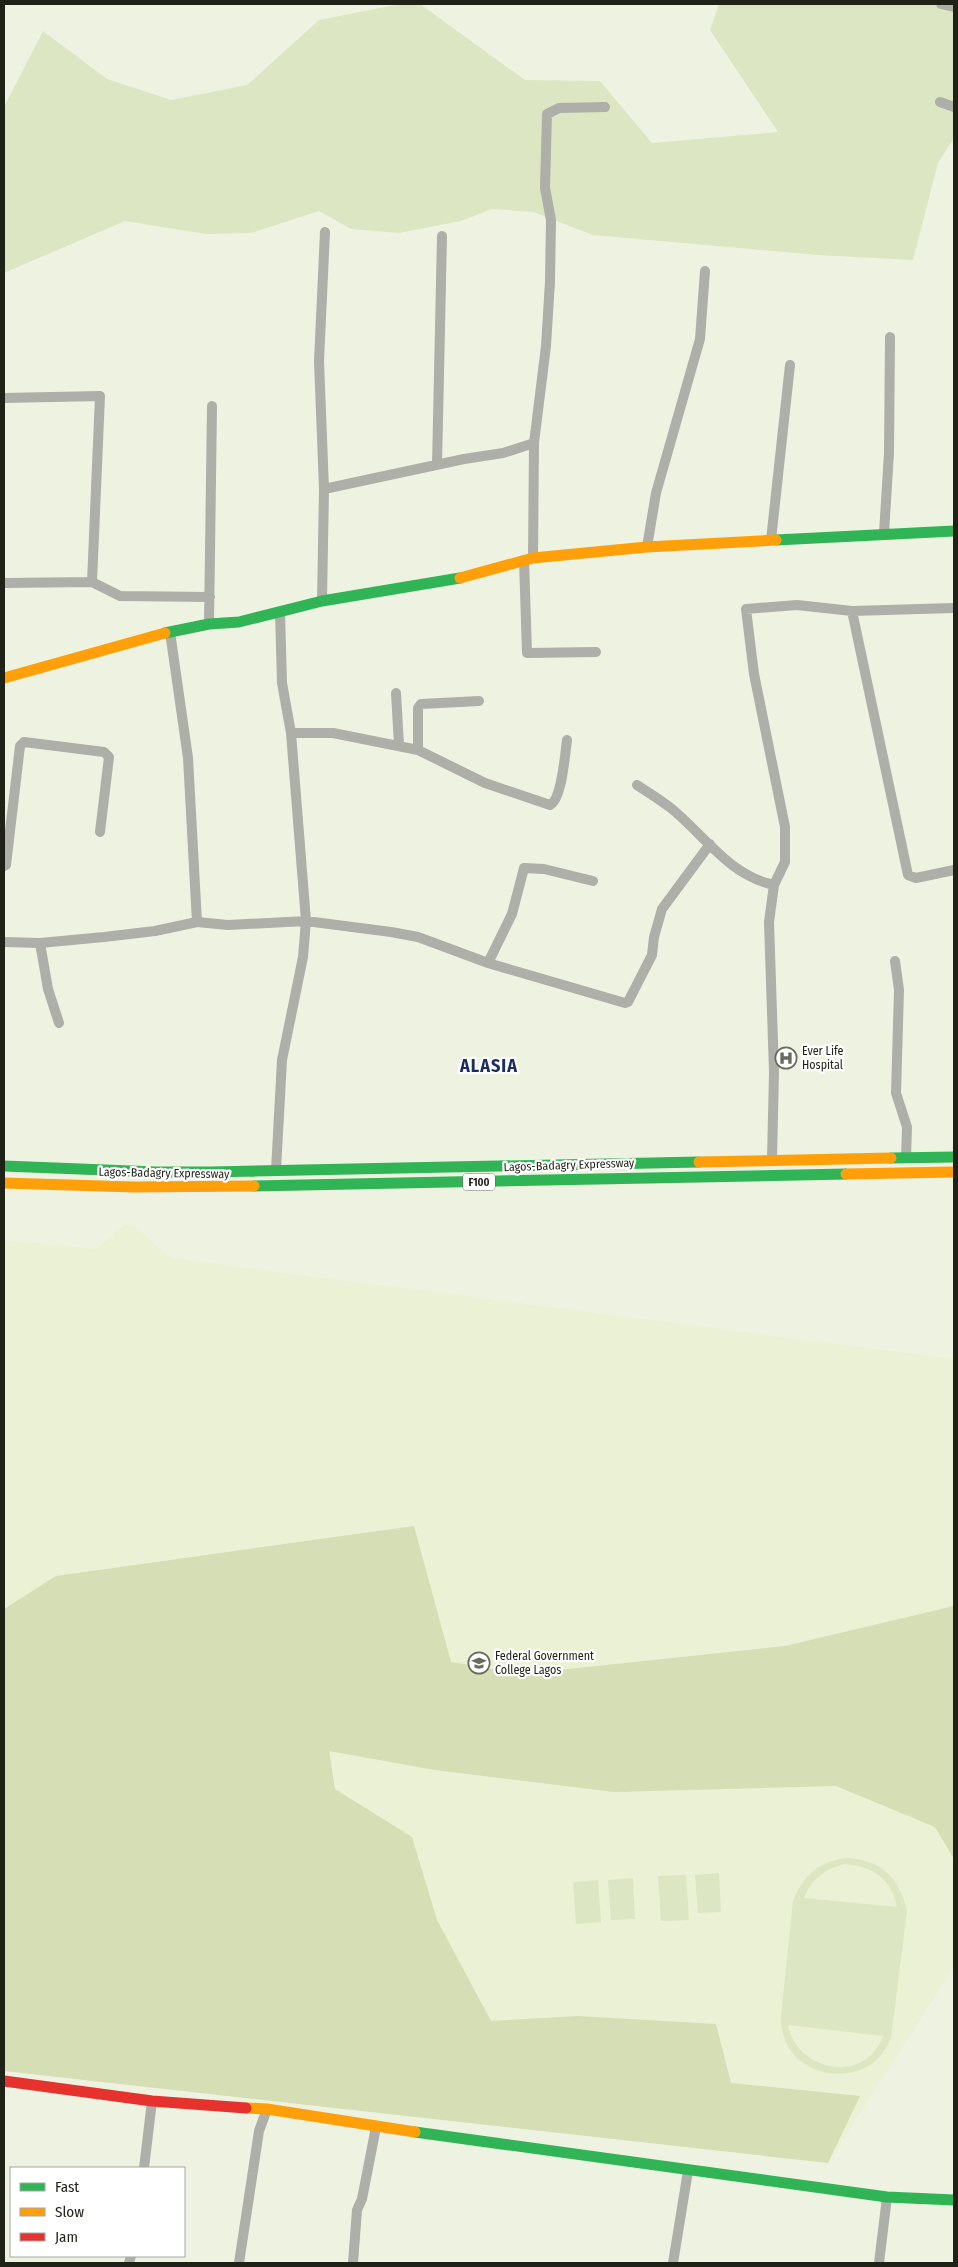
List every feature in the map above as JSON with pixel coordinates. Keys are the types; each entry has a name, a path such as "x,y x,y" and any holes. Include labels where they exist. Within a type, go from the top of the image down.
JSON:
{"main road":[{"path":"4,678 170,632 209,624 239,622 322,600 475,575 529,559 647,547 884,533 954,531"},
{"name":"Lagos-Badagry Expressway","path":"4,1166 156,1172 954,1157"},
{"name":"Lagos-Badagry Expressway","path":"4,1183 126,1188 260,1188 674,1176 954,1172"},
{"path":"4,2081 97,2092 152,2101 267,2109 376,2127 887,2197 954,2200"}],"street":[{"path":"940,4 954,7"},
{"path":"940,102 954,107"},
{"path":"596,652 527,653 534,443 546,346 550,281 551,220 545,188 547,114 559,108 605,107"},
{"path":"322,600 324,489 319,361 325,232"},
{"path":"437,465 442,236"},
{"path":"647,547 656,493 700,339 705,271"},
{"path":"884,533 889,453 890,337"},
{"path":"771,540 790,366"},
{"path":"4,398 100,396 92,582"},
{"path":"209,624 212,406"},
{"path":"324,489 502,453 534,443"},
{"path":"4,583 92,582 120,596 210,597"},
{"path":"772,1159 774,1072 769,922 774,886 785,862 785,827 754,674 746,608 797,605 852,611 954,608"},
{"path":"852,611 908,875 916,878 954,870"},
{"path":"276,1170 282,1060 303,957 306,921 291,733 282,684 280,612"},
{"path":"170,632 188,758 197,922"},
{"path":"396,693 399,745"},
{"path":"418,750 418,708 421,704 479,701"},
{"path":"291,733 333,733 418,750 485,782 550,805 554,802 560,786 567,740"},
{"path":"4,866 6,864 20,746 24,742 104,752 109,757 100,832"},
{"path":"637,785 672,809 731,866 748,878 774,886"},
{"path":"4,942 40,943 155,931 197,922 228,925 306,921 418,937 488,963 622,1003 628,1002 652,955 654,937 662,909 710,844"},
{"path":"488,963 512,914 524,868 544,869 593,881"},
{"path":"40,943 48,989 59,1023"},
{"path":"895,961 899,990 896,1094 907,1127 906,1158"},
{"path":"144,2167 152,2101"},
{"path":"239,2263 259,2131 267,2109"},
{"path":"353,2263 357,2210 362,2199 376,2127"},
{"path":"673,2263 688,2171"},
{"path":"880,2263 887,2197"}],"shaded area":[{"path":"400,4 420,4 525,80 600,81 652,143 778,132 710,30 719,4 954,4 954,138 938,163 913,260 817,255 593,235 533,212 492,209 461,221 399,233 351,229 319,211 251,233 206,234 125,221 4,273 4,107 43,31 107,79 171,100 247,85 319,20"},
{"name":"Federal Government College Lagos","path":"124,1225 134,1225 170,1258 954,1359 954,1967 828,2163 4,2071 4,1240 96,1249"},
{"path":"414,1526 451,1662 521,1674 785,1646 954,1606 954,1859 935,1827 836,1786 614,1792 435,1770 329,1751 335,1789 412,1837 437,1920 491,2021 577,2016 716,2024 731,2083 860,2096 828,2163 4,2071 4,1609 56,1576"},
{"path":"846,1858 859,1859 870,1862 887,1872 899,1889 907,1911 891,2038 881,2055 873,2063 855,2072 834,2074 814,2069 793,2054 784,2038 781,2016 793,1901 802,1884 813,1871 836,1860","holes":["845,1864 864,1868 879,1876 891,1889 897,1907 804,1898 811,1885 820,1875","788,2025 883,2036 883,2037 872,2054 859,2063 846,2067 833,2067 809,2057 799,2049 792,2038"]},
{"path":"719,1873 721,1912 698,1913 695,1875"},
{"path":"686,1875 689,1920 661,1921 658,1876"},
{"path":"633,1878 635,1919 611,1920 608,1880"},
{"path":"598,1880 601,1922 576,1924 573,1882"}],"traffic: fast":[{"path":"776,540 954,531"},
{"path":"165,633 209,624 239,622 322,601 460,578"},
{"path":"891,1158 954,1157"},
{"path":"4,1166 156,1172 211,1172 699,1162"},
{"path":"254,1186 846,1174"},
{"path":"415,2132 887,2197 954,2200"}],"traffic: slow":[{"path":"460,578 533,558 647,547 776,540"},
{"path":"4,678 165,633"},
{"path":"699,1162 891,1158"},
{"path":"846,1174 954,1172"},
{"path":"4,1183 134,1187 254,1186"},
{"path":"246,2108 267,2109 415,2132"}],"traffic: jam":[{"path":"4,2081 152,2101 246,2108"}],"place":[{"name":"Ever Life Hospital","path":"786,1058"},
{"name":"Federal Government College Lagos","path":"479,1663"}],"district":[{"name":"ALASIA","path":"489,1066"}]}
